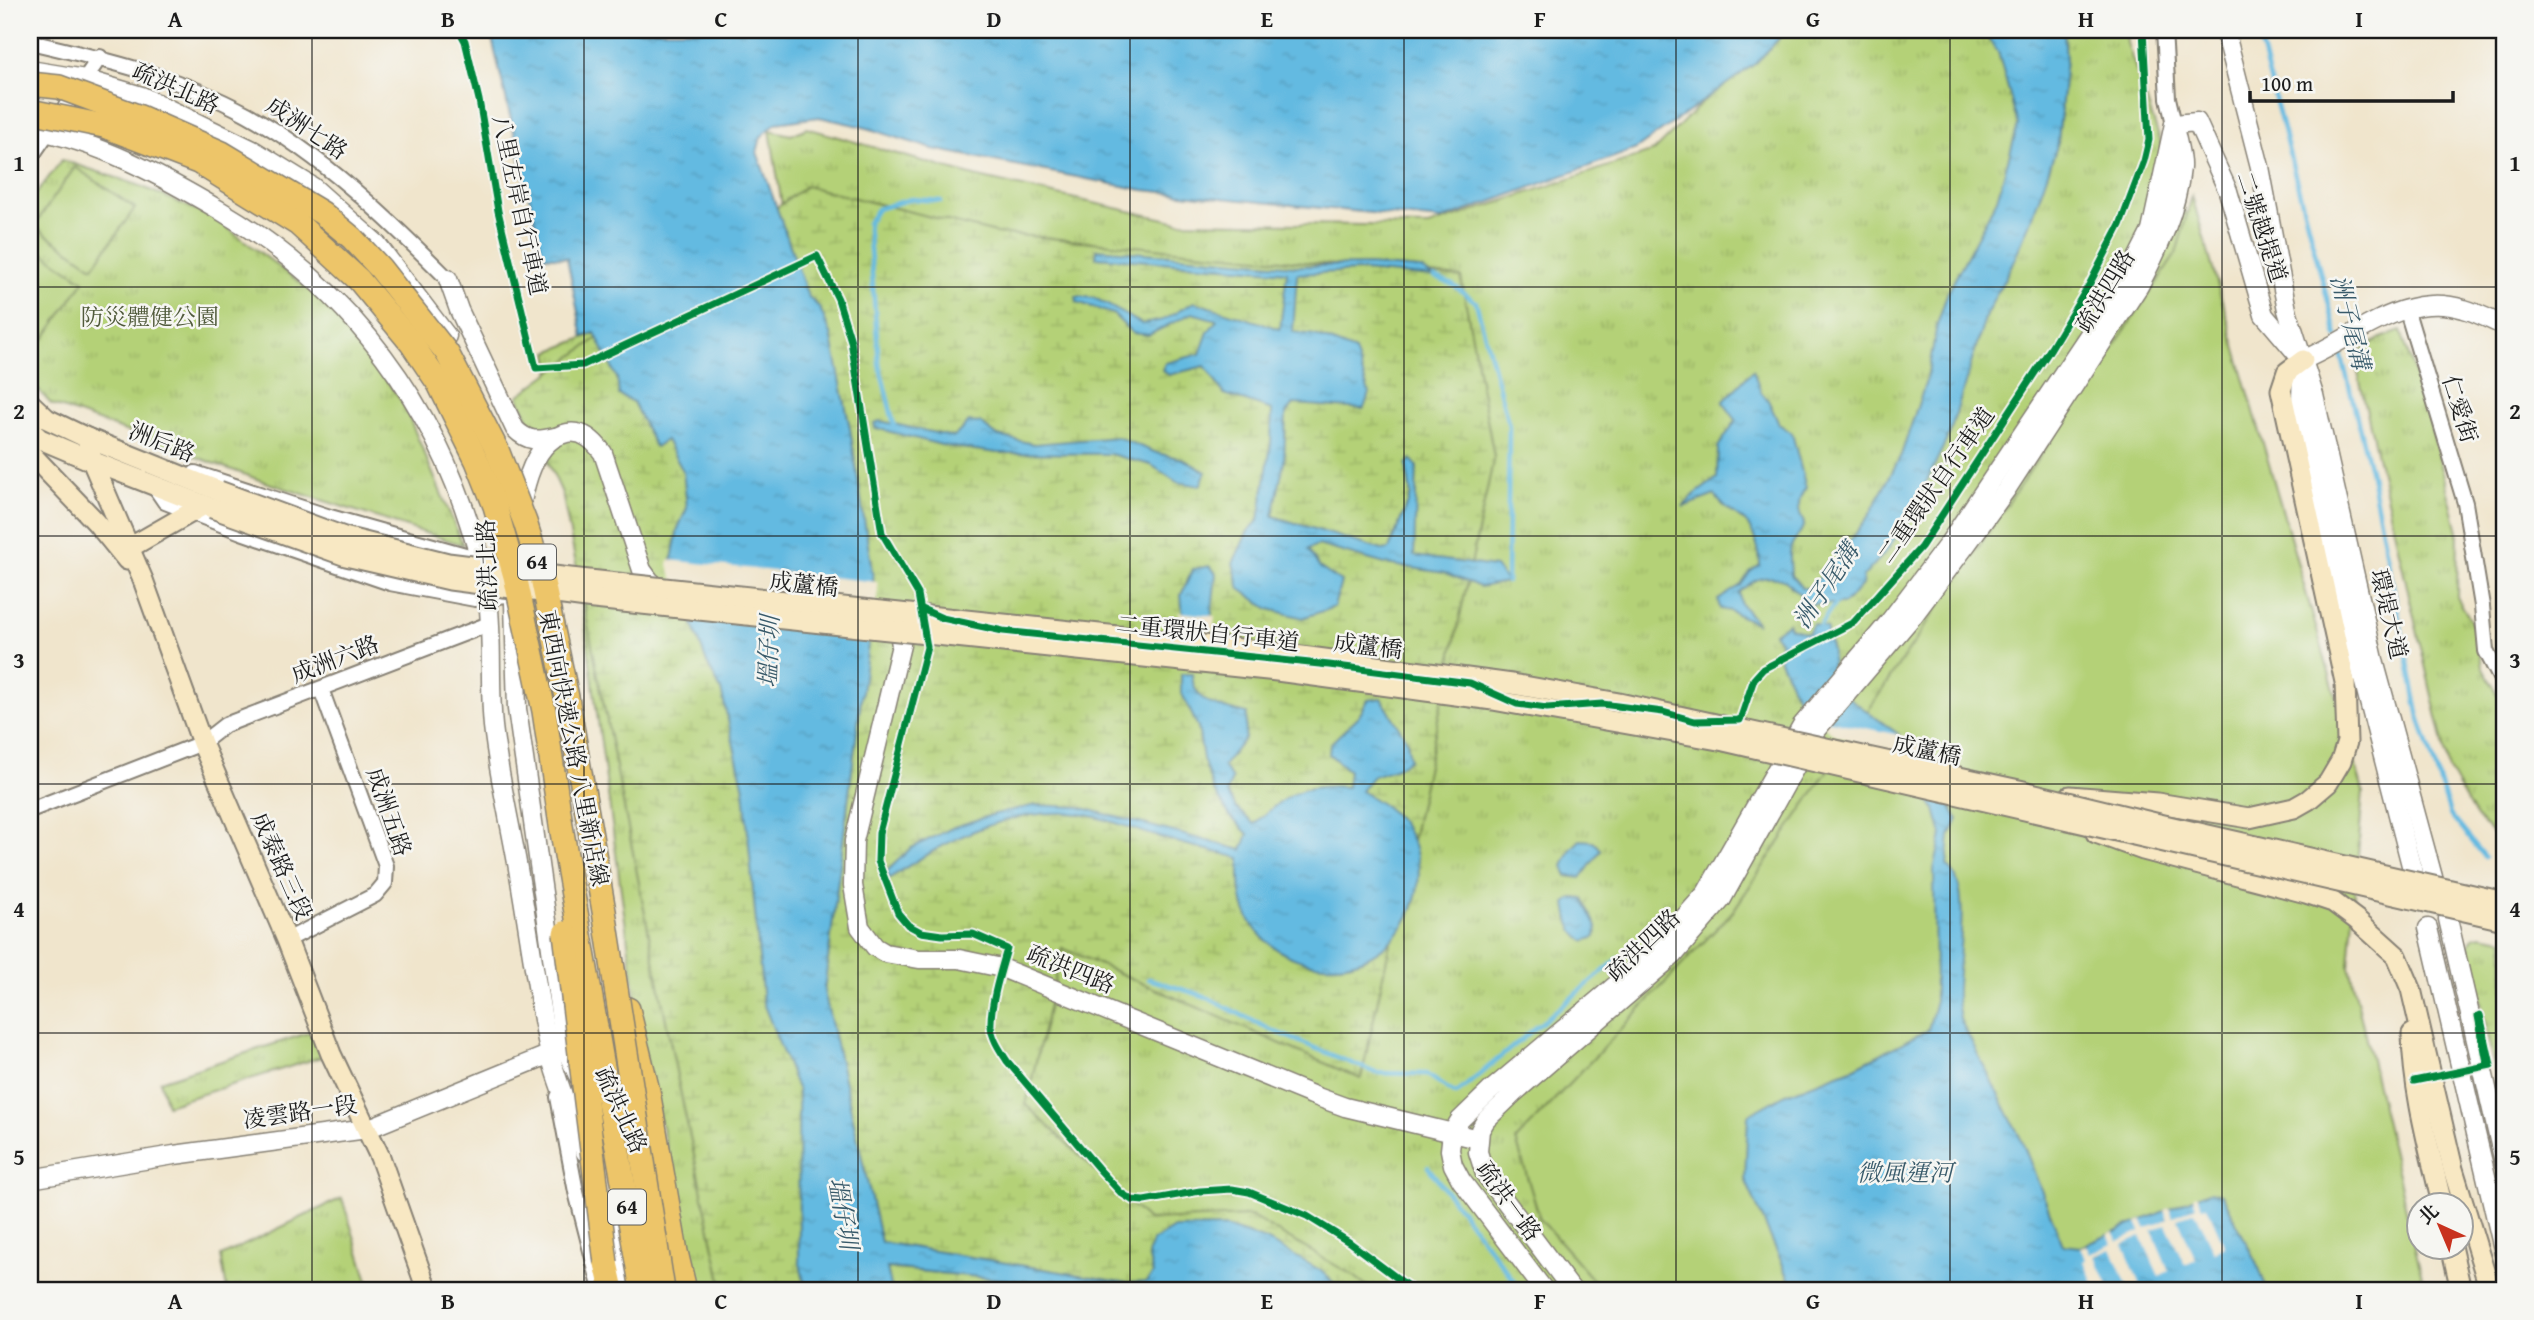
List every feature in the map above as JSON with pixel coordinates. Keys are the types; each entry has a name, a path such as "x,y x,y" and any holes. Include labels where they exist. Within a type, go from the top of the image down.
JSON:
{"highway":[{"name":"東西向快速公路 八里新店線","path":"30,84 59,87 140,117 222,153 322,214 352,238 380,268 447,353 497,450 525,522 541,573 567,697 604,911 663,1290"},
{"name":"東西向快速公路 八里新店線","path":"30,111 104,126 198,162 298,224 359,280 412,344 439,384 477,461 495,506 515,576 544,711 562,832 642,1290"},
{"path":"562,832 562,913 606,1263 612,1290"},
{"path":"604,911 648,1091 685,1290"}],"main road":[{"path":"2019,790 2157,803 2249,818 2294,808 2328,783 2341,761 2347,741 2345,681 2281,390 2287,372 2303,360"},
{"path":"30,403 47,419 87,438"},
{"path":"30,430 40,439 92,461"},
{"name":"成泰路三段","path":"87,438 92,461 143,580 202,743 287,940 331,1054 380,1157 427,1290"},
{"name":"洲后路","path":"87,438 206,504"},
{"path":"30,453 96,522 143,580"},
{"name":"洲后路","path":"92,461 156,477"},
{"path":"129,548 206,504"},
{"name":"成蘆橋","path":"206,504 448,563 570,579 1279,653 1512,684 1669,713 2019,790 2169,827 2504,902"},
{"name":"成蘆橋","path":"206,504 346,556 450,580 619,601 1277,671 1493,699 1724,741 2504,920"},
{"path":"1980,800 2061,821 2143,850 2306,892 2333,902 2397,956 2411,989 2453,1169 2490,1290"},
{"path":"2411,989 2413,1060 2439,1190"},
{"path":"2454,1260 2461,1290"}],"street":[{"path":"2164,30 2168,98 2174,124"},
{"name":"環堤大道","path":"2225,30 2260,167 2287,310 2314,395 2375,664 2433,877"},
{"name":"成洲七路","path":"30,42 100,57 187,88 246,114 317,159 378,209 448,279"},
{"path":"30,158 39,131 85,79 100,57"},
{"name":"疏洪北路","path":"30,70 85,79 142,96 253,150 313,187 377,244 452,341 509,479 517,709 576,1192 601,1290"},
{"name":"二號越提道","path":"2174,124 2197,122 2228,191 2264,315 2303,360"},
{"name":"疏洪四路","path":"1452,1133 1460,1120 1490,1091 1648,958 1706,894 1809,727 1843,687 1913,616 2006,490 2139,286 2157,252 2175,199 2181,166 2174,124"},
{"name":"疏洪北路","path":"39,131 131,160 215,207 281,250 343,306 400,378 436,440 451,472 477,544 488,598 494,726 558,1051 615,1235 626,1290"},
{"path":"448,279 459,310 515,429 531,440 558,436"},
{"path":"2303,360 2406,308 2431,304 2464,309 2504,326"},
{"name":"仁愛街","path":"2406,308 2465,503 2482,606 2486,651 2504,685"},
{"name":"環堤大道","path":"2303,360 2301,401 2359,663 2413,873"},
{"name":"疏洪四路","path":"558,436 570,432 581,433 590,438 603,453 642,570 655,585 680,599 883,621 897,628 901,645 859,815 853,862 857,916 866,937 874,947 900,957 959,959 1002,968 1312,1095 1345,1107 1452,1133 1478,1139 1486,1120 1499,1106 1674,955 1722,899 1809,727"},
{"path":"514,594 475,599 390,583 206,504 165,502 156,477 197,473 330,516 480,559 513,561 533,463 548,442 558,436"},
{"name":"成洲六路","path":"30,810 202,743 225,725 489,624"},
{"name":"成洲五路","path":"287,940 375,895 385,883 386,866 321,689"},
{"path":"2448,919 2504,1162"},
{"path":"2428,928 2504,1253"},
{"name":"疏洪北路","path":"558,1051 661,1255 669,1290"},
{"name":"凌雲路一段","path":"30,1179 174,1155 367,1129 558,1051"},
{"name":"疏洪一路","path":"1452,1133 1450,1150 1461,1180 1544,1290"},
{"name":"疏洪一路","path":"1478,1139 1478,1152 1485,1174 1572,1290"}],"green space":[{"path":"1775,30 2126,30 2127,43 2222,322 2393,1290 700,1290 641,1038 548,352 790,256 770,130 791,135 807,128 974,176 1178,222 1428,226 1654,151"},
{"name":"防災體健公園","path":"62,160 138,185 213,217 331,306 403,403 463,545 265,482 51,404 30,381 30,202"},
{"path":"75,167 135,208 93,267 34,226"},
{"path":"806,186 996,233 1461,277 1494,457 1361,1079 1062,948 1026,1105 1148,1220 1250,1216 1354,1276 1372,1290 723,1290 678,1081 562,493 518,396"},
{"path":"2192,196 2363,791 2349,966 2404,1200 2404,1260 2418,1260 2425,1290 1602,1290 1540,1219 1516,1140 1733,911 2176,254"},
{"path":"30,244 84,281 44,339 30,329"},
{"path":"2401,331 2430,423 2458,531 2457,597 2474,626 2482,667 2504,705 2504,845 2475,816 2449,770 2354,355 2381,338"},
{"path":"2481,935 2504,939 2504,1070 2495,1072 2469,945 2473,937"},
{"path":"314,1031 324,1056 167,1105 160,1081"},
{"path":"342,1198 371,1290 227,1290 221,1256"}],"water":[{"name":"塭仔圳","path":"490,30 1787,30 1756,63 1636,149 1441,220 1143,190 933,149 860,126 819,117 776,123 761,137 757,152 804,285 808,296 820,308 831,334 850,428 875,590 824,991 881,1242 1128,1283 1146,1282 1153,1274 1148,1254 1153,1241 1174,1228 1226,1227 1266,1240 1320,1270 1342,1290 1111,1290 887,1268 892,1290 806,1290 799,1260 798,1091 763,1003 744,789 721,690 707,663 671,564 678,528 687,508 683,471 666,440 655,447 633,402 619,395 617,378 595,333 583,337 567,258 543,256"},
{"path":"1981,30 2064,30 2066,59 2058,143 2015,258 1986,315 1950,433 1920,495 1917,512 1863,577 1862,585 1844,604 1811,604 1786,581 1766,578 1755,581 1739,592 1741,604 1758,624 1720,609 1718,600 1741,585 1750,572 1760,565 1754,536 1745,522 1725,507 1715,495 1683,507 1717,478 1718,447 1736,420 1723,402 1753,370 1761,392 1768,400 1779,424 1792,433 1806,488 1799,505 1804,523 1792,545 1790,555 1791,575 1802,588 1809,588 1832,565 1870,514 1901,455 1927,378 1937,325 1947,294 1997,199 2018,125 1998,52"},
{"path":"1097,249 1297,266 1369,265 1421,269 1434,277 1362,271 1297,274 1293,332 1315,335 1355,351 1369,393 1364,409 1294,404 1286,413 1284,462 1273,516 1382,550 1389,549 1411,495 1406,465 1411,459 1417,466 1414,556 1495,567 1507,582 1480,587 1445,573 1385,564 1318,545 1308,549 1319,567 1341,582 1334,607 1303,618 1269,609 1240,589 1233,563 1248,531 1259,520 1271,444 1272,410 1224,394 1205,366 1169,375 1162,370 1165,363 1200,354 1208,332 1217,320 1192,313 1149,335 1132,333 1113,314 1077,302 1076,296 1095,298 1142,324 1163,320 1194,302 1280,329 1287,272 1096,257"},
{"path":"880,421 954,437 969,422 980,423 998,436 1034,444 1117,437 1157,453 1183,459 1206,472 1200,486 1177,482 1151,465 1110,454 997,453 945,446 875,428 874,423"},
{"path":"1210,566 1216,573 1210,631 1184,629 1181,595 1193,569"},
{"name":"微風運河","path":"1788,623 1790,628 1808,633 1813,624 1827,628 1832,650 1831,676 1841,692 1920,752 1958,819 1950,836 1947,866 1955,876 1960,890 1962,908 1957,984 1960,1019 2021,1139 2063,1245 2080,1247 2211,1191 2222,1194 2267,1290 1794,1290 1745,1179 1748,1115 1784,1095 1851,1069 1928,1030 1935,1004 1934,869 1942,835 1935,809 1877,747 1837,732 1800,703 1779,658 1780,641 1774,633"},
{"path":"1181,674 1192,674 1194,685 1203,699 1219,707 1247,714 1245,738 1223,766 1232,779 1227,793 1236,808 1254,824 1275,805 1295,793 1318,787 1347,787 1349,771 1329,754 1330,744 1359,716 1368,700 1381,698 1407,740 1410,759 1397,768 1373,776 1361,791 1391,811 1405,828 1414,845 1419,881 1408,916 1399,932 1386,946 1353,963 1334,965 1298,960 1266,941 1254,927 1242,897 1240,858 1079,814 1027,816 978,829 932,851 889,879 887,871 911,848 954,827 1036,805 1079,807 1242,850 1248,834 1230,816 1213,789 1203,759 1198,727 1181,692"},
{"path":"1580,840 1592,842 1601,850 1581,878 1567,876 1563,866 1571,849"},
{"path":"1573,898 1583,899 1597,927 1596,937 1584,941 1573,929 1566,903"}],"pier":[{"path":"669,560 877,582 872,635 687,618 668,565"},
{"path":"1179,612 1215,616 1213,633 1182,631"},
{"path":"1812,717 1909,737 1923,750 1948,795 1875,750 1835,735"},
{"path":"2197,1195 2203,1207 2207,1206 2225,1247 2214,1252 2195,1211 2178,1219 2196,1260 2185,1265 2166,1224 2152,1231 2169,1271 2159,1276 2141,1236 2123,1244 2140,1285 2129,1289 2111,1249 2095,1256 2110,1290 2096,1290 2080,1247 2086,1245 2090,1254 2112,1244 2108,1234 2113,1232 2118,1241 2141,1231 2137,1222 2142,1220 2146,1229 2168,1219 2164,1210 2169,1208 2173,1217 2196,1206 2193,1197"}],"waterway":[{"name":"洲子尾溝","path":"2257,30 2337,336"},
{"path":"894,425 879,363 868,223 877,209 911,199 941,201"},
{"path":"1434,277 1453,285 1476,302 1509,426 1507,582"},
{"name":"洲子尾溝","path":"2339,345 2370,470 2418,713 2450,814 2485,857"},
{"name":"洲子尾溝","path":"1817,630 1838,599"},
{"path":"1149,979 1204,996 1271,1030 1376,1073 1426,1074 1456,1094 1618,959"},
{"path":"1428,1167 1521,1290"}],"cycle path":[{"name":"八里左岸自行車道","path":"459,30 465,41 479,100 498,211 536,368 583,365 817,256 838,299 851,341 882,533 918,594 927,647 879,833 878,861 898,913 908,925 921,932 942,935 973,934 1007,949 991,1018 995,1040 1007,1061 1098,1168 1121,1193 1132,1200 1144,1201 1200,1191 1232,1189 1249,1192 1307,1216 1349,1242 1413,1290"},
{"name":"二重環狀自行車道","path":"922,609 942,618 1003,631 1329,665 1470,683 1517,704 1547,708 1602,704 1663,712 1695,721 1740,720 1754,679 1763,669 1854,622 1921,547 2089,285 2120,225 2149,140 2143,30"},
{"path":"2414,1081 2491,1065 2480,1015 2478,1016 2487,1062"}]}
